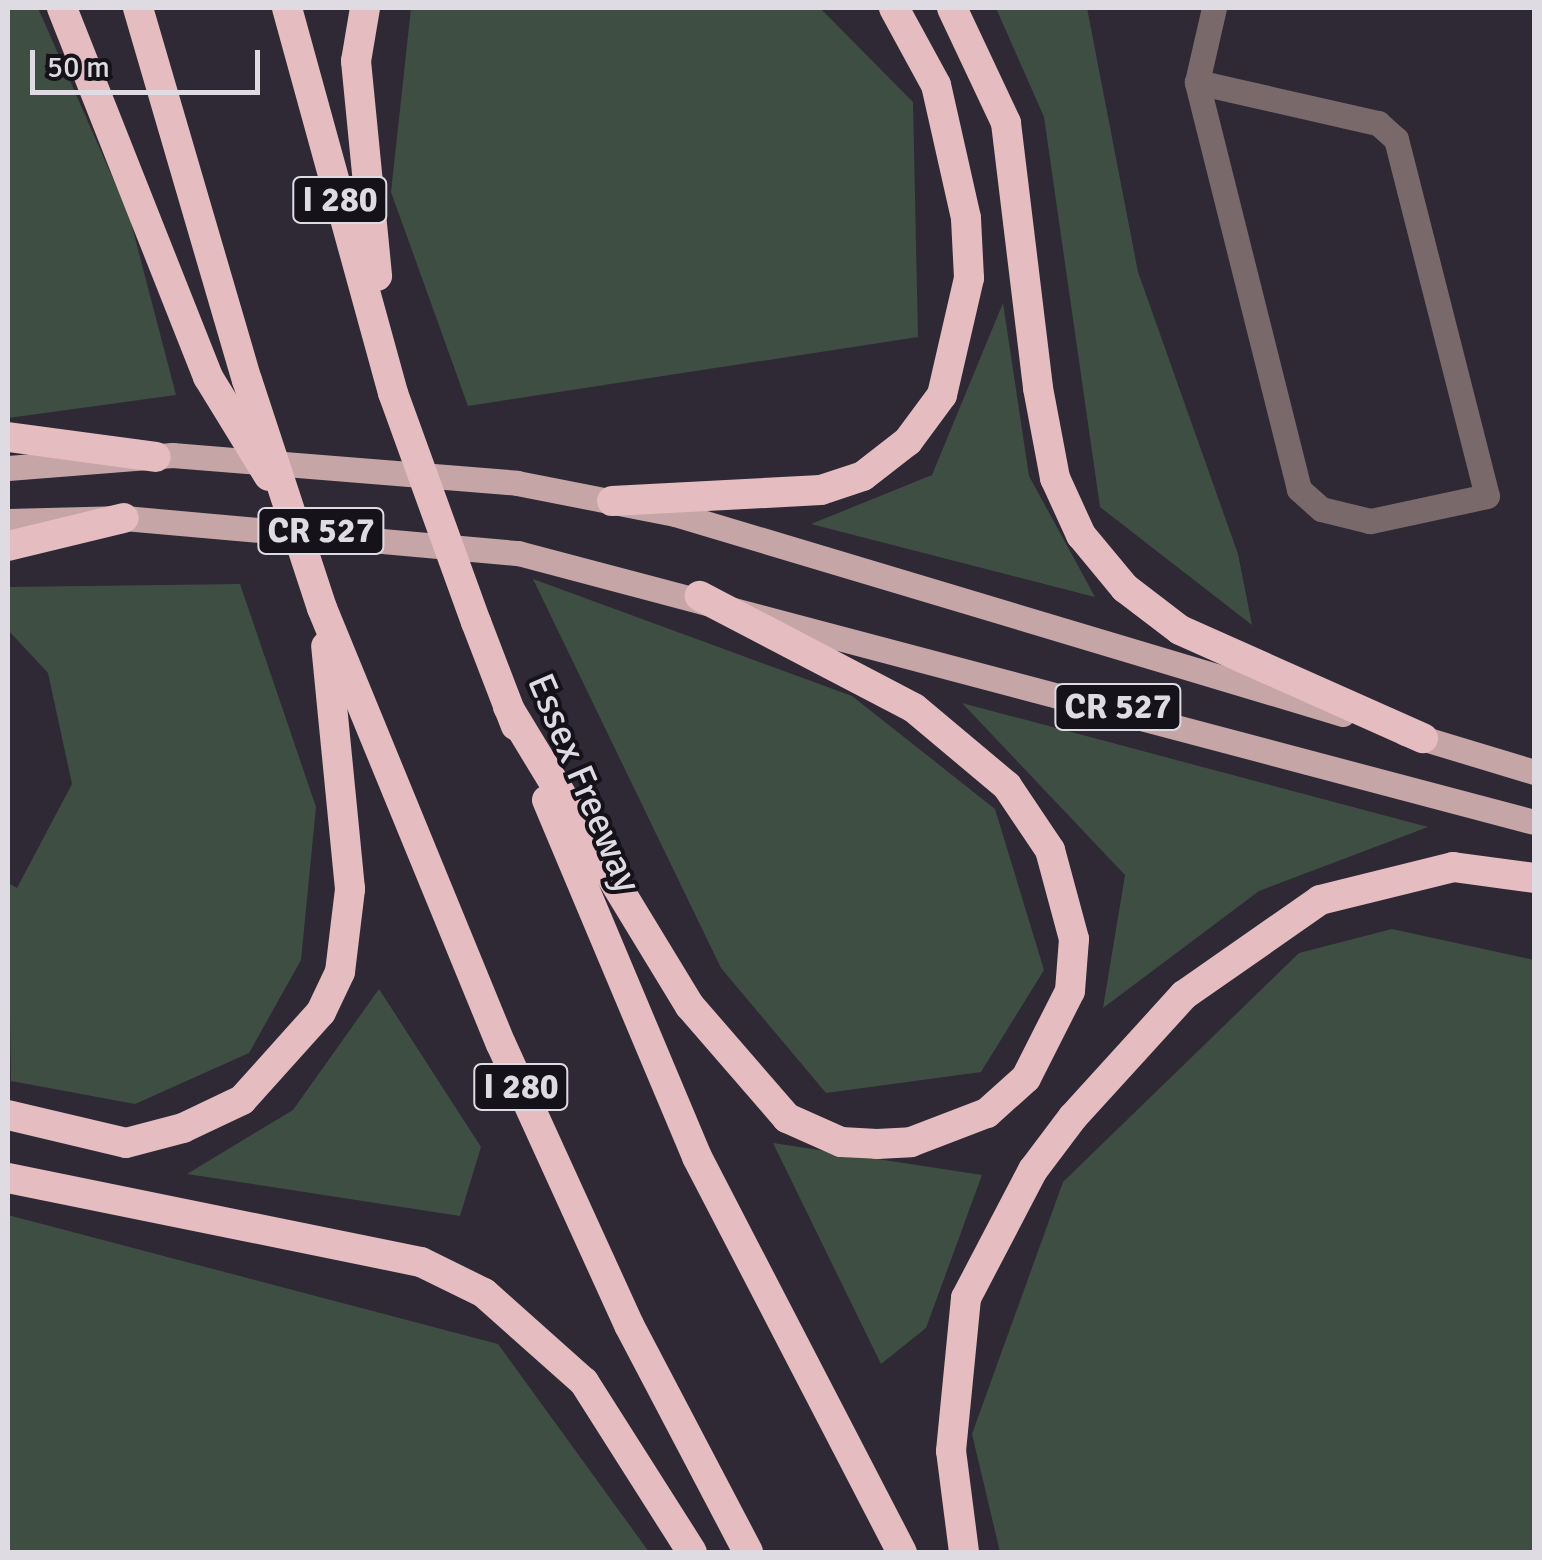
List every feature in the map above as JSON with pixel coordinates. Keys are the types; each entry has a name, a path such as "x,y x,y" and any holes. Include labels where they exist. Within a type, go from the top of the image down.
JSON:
{"highway":[{"path":"62,8 208,377 232,427 280,490"},
{"name":"I 280","path":"138,8 246,380 322,608 517,1080 628,1325 748,1552"},
{"name":"Essex Freeway","path":"287,8 393,393 508,707 697,1156 902,1552"},
{"path":"365,8 356,60 361,160 393,393"},
{"path":"612,501 821,490 863,476 908,441 942,395 969,278 966,218 936,85 894,8"},
{"path":"952,8 1006,123 1052,460 1081,535 1125,588 1180,630 1423,738"},
{"path":"8,437 156,457"},
{"path":"8,546 124,518"},
{"path":"508,707 690,1006 787,1118 840,1142 877,1144 911,1142 987,1113 1026,1078 1070,992 1074,939 1050,850 1007,786 914,708 700,596"},
{"path":"8,1115 126,1143 183,1128 242,1100 321,1012 340,972 350,889 322,608"},
{"path":"964,1552 951,1451 966,1298 1033,1170 1072,1116 1184,996 1320,900 1453,867 1534,878"},
{"path":"8,1178 421,1262 484,1293 584,1382 692,1552"}],"main road":[{"name":"CR 527","path":"8,468 156,457 330,464 612,501 1534,772"},
{"name":"CR 527","path":"8,521 124,518 518,552 700,596 1534,822"}],"lane":[{"path":"1198,82 1378,123 1396,139 1488,496 1370,520 1320,509 1299,489 1198,82 1214,8"}],"green space":[{"path":"8,8 38,8 129,215 176,395 8,418"},
{"path":"411,8 820,8 913,102 918,337 468,406 391,192"},
{"path":"996,8 1087,8 1138,272 1238,554 1252,625 1100,507 1044,117"},
{"path":"1003,303 1029,476 1095,597 811,524 932,475"},
{"path":"533,579 852,696 995,809 1044,970 981,1072 826,1093 721,968"},
{"path":"240,584 316,807 301,960 249,1053 135,1104 11,1081 8,883 17,888 72,784 48,673 8,630 8,587"},
{"path":"962,703 1428,827 1259,891 1103,1008 1125,875"},
{"path":"1392,929 1534,960 1534,1552 1000,1552 972,1434 1063,1182 1299,953"},
{"path":"379,989 481,1147 460,1216 187,1174 293,1110"},
{"path":"773,1143 982,1175 926,1328 881,1364"},
{"path":"8,1215 498,1344 649,1552 8,1552"}]}
